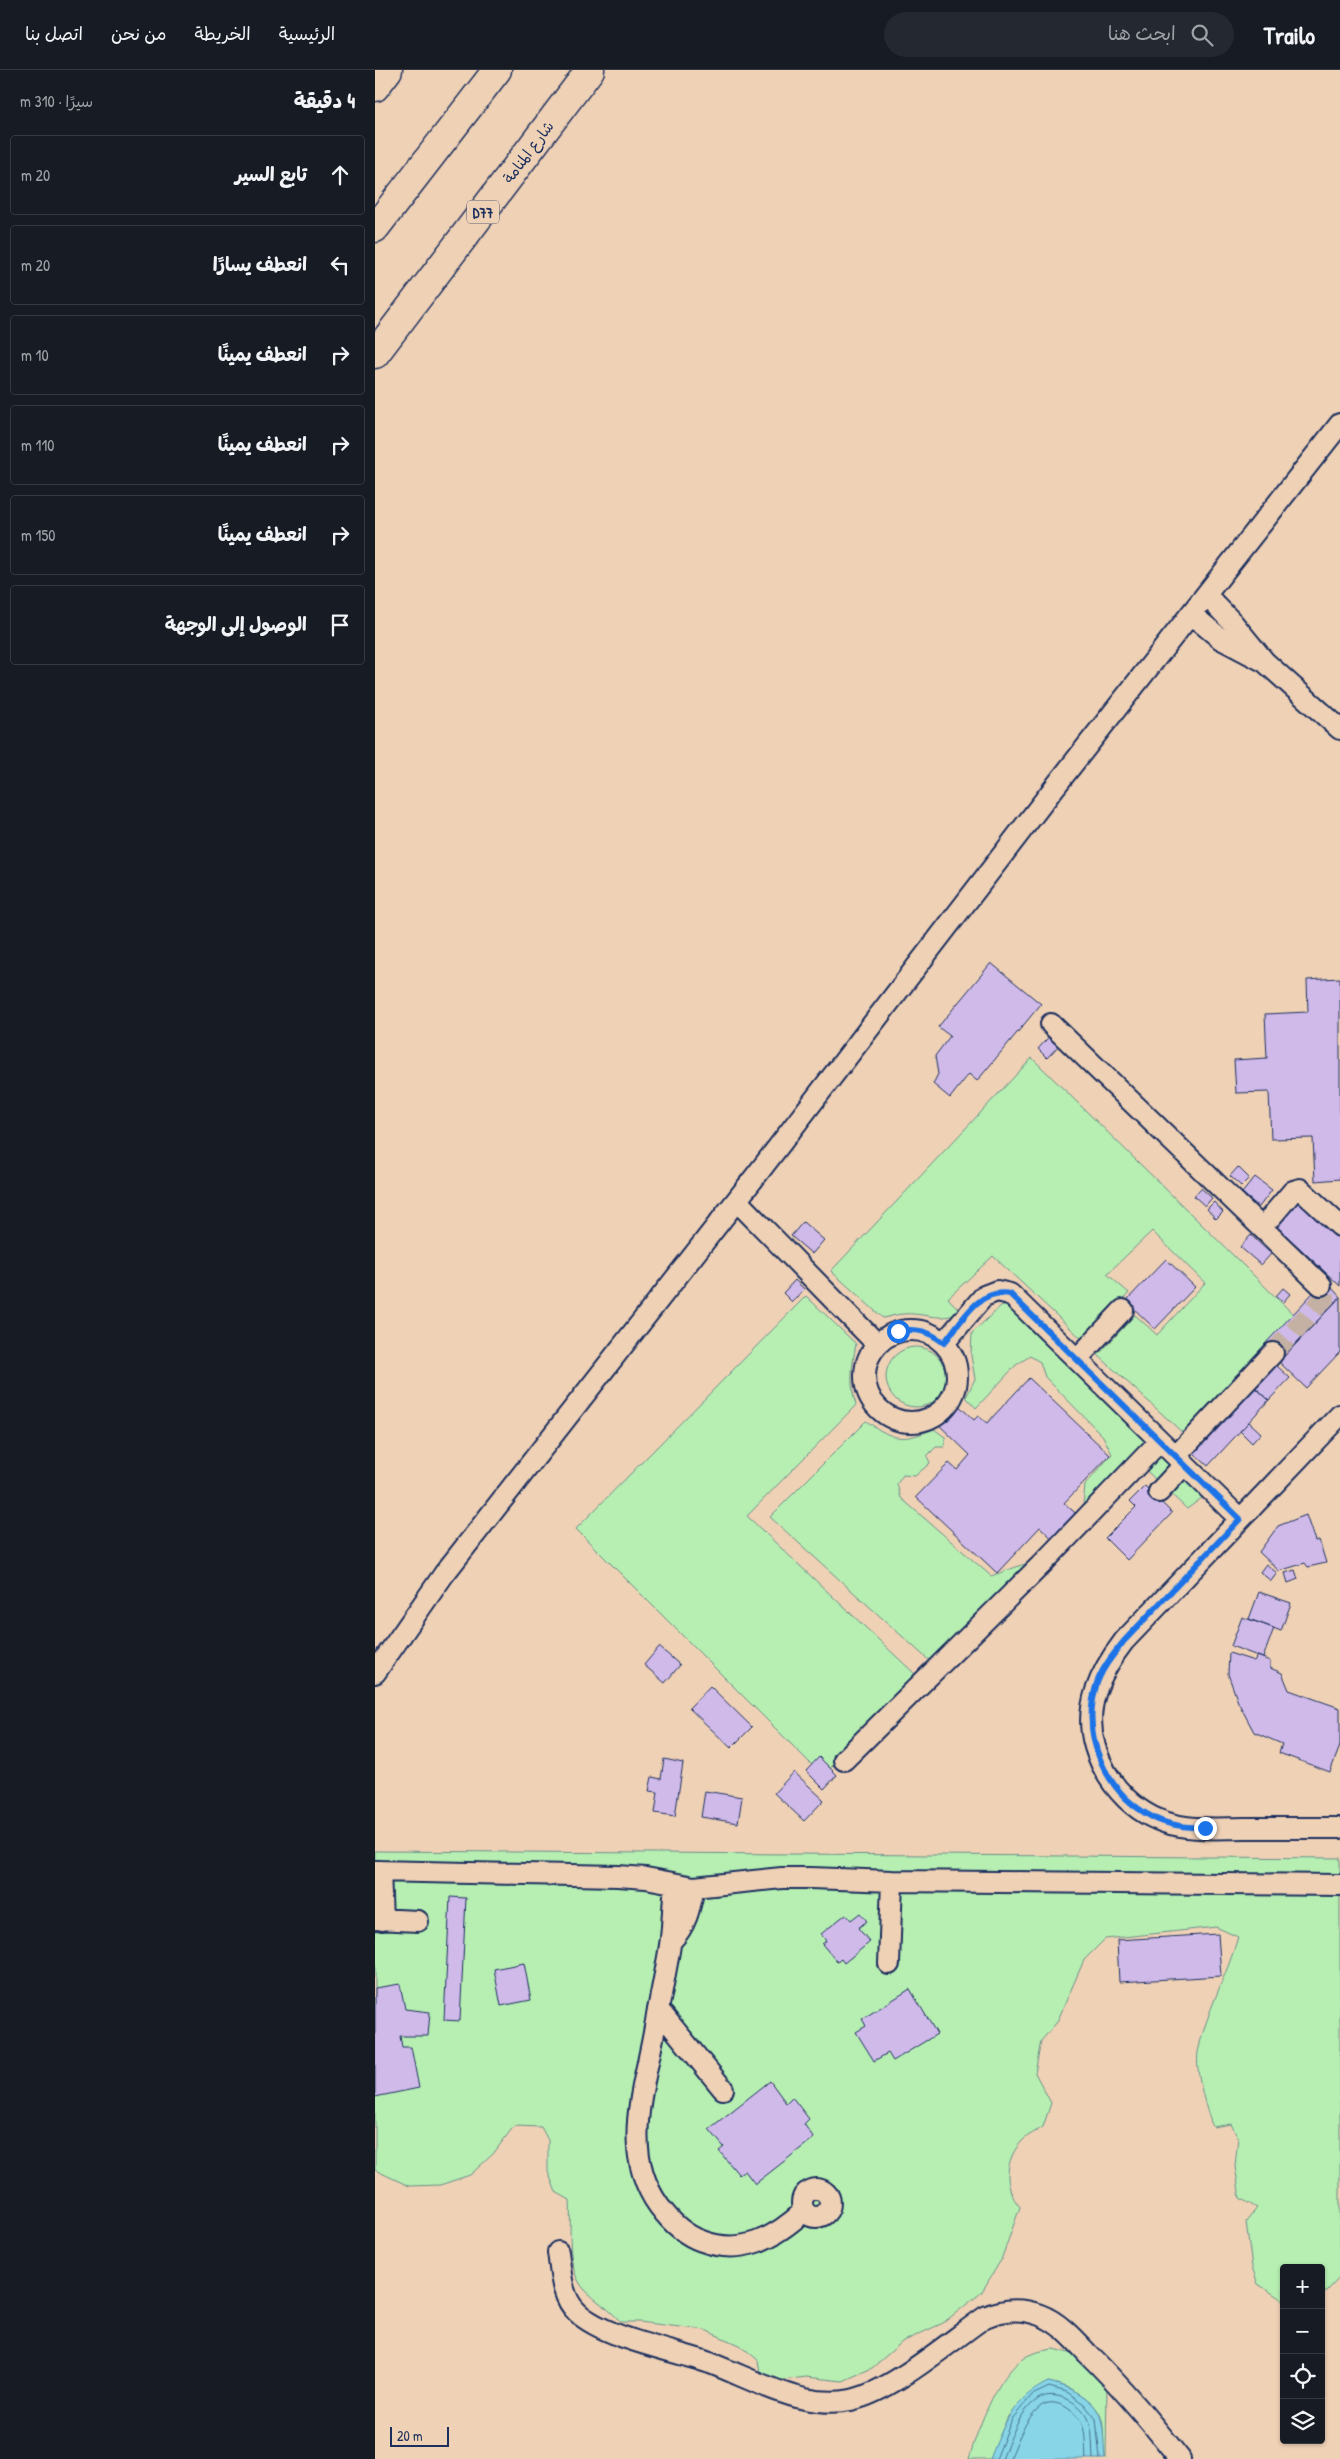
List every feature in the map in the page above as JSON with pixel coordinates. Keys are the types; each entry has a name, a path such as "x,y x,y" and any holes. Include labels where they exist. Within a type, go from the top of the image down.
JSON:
{"main road":[{"path":"375,87 389,70"},
{"path":"375,228 497,70"},
{"name":"شارع المنامة","path":"375,354 590,70"}],"street":[{"path":"375,1673 444,1574 737,1201 1340,424"},
{"path":"1206,595 1233,623 1265,662 1340,729"},
{"path":"1191,614 1221,638 1265,662"},
{"path":"1051,1024 1321,1284"},
{"path":"1271,1217 1293,1191 1300,1188 1340,1226"},
{"path":"737,1201 877,1344"},
{"path":"944,1343 984,1296 997,1291 1010,1294 1078,1358 1240,1519"},
{"path":"1078,1358 1123,1310"},
{"path":"910,1329 929,1333 944,1343 957,1366 955,1392 948,1403 928,1419 915,1422 902,1422 879,1410 871,1400 867,1389 865,1371 870,1354 877,1344 898,1331 910,1329"},
{"path":"1159,1492 1180,1460 1273,1353"},
{"path":"1340,1415 1124,1641 1107,1662 1096,1686 1092,1712 1093,1738 1100,1763 1114,1786 1132,1804 1155,1818 1179,1826 1340,1828"},
{"path":"845,1760 1043,1563 1160,1441"},
{"path":"418,1921 378,1919 378,1871 618,1876 657,1880 685,1886 782,1878 892,1881 1340,1885"},
{"path":"889,1964 892,1881"},
{"path":"685,1886 687,1918 678,1934 671,1941 638,2112 637,2136 643,2174 656,2201 665,2214 687,2234 714,2245 729,2247 758,2243 771,2237 804,2211"},
{"path":"658,2009 723,2089"},
{"path":"558,2252 567,2298 575,2310 598,2327 709,2363 804,2399 827,2402 850,2400 872,2394 893,2382 985,2317 999,2311 1028,2311 1042,2316 1067,2332 1103,2368 1180,2459"}],"green space":[{"path":"1032,1058 1298,1319 1184,1434 1098,1355 1135,1315 1157,1335 1205,1283 1152,1231 1107,1274 1129,1293 1084,1341 993,1256 948,1298 961,1312 946,1317 898,1314 883,1318 831,1271"},
{"path":"806,1296 856,1344 852,1367 852,1382 856,1405 747,1516 916,1675 823,1776 576,1529"},
{"path":"1002,1305 1024,1312 1211,1491 1187,1509 1136,1461 1082,1517 1085,1485 1112,1454 1103,1436 1045,1377 1040,1362 1030,1356 1016,1365 976,1408 966,1397 975,1379 971,1355 972,1333"},
{"path":"916,1347 933,1352 941,1360 946,1377 941,1394 933,1402 916,1407 899,1402 891,1394 886,1377 891,1360 899,1352"},
{"path":"866,1421 892,1436 914,1436 934,1429 946,1438 944,1447 936,1447 927,1456 930,1463 915,1476 903,1475 897,1484 901,1498 991,1576 1036,1560 933,1664 770,1517"},
{"path":"375,1851 1340,1858 1340,2277 1327,2291 1325,2291 1325,2264 1280,2264 1280,2298 1258,2284 1252,2267 1246,2222 1257,2208 1240,2198 1235,2166 1238,2138 1231,2124 1213,2127 1204,2101 1198,2069 1197,2059 1202,2037 1238,1937 1216,1927 1105,1939 1084,1960 1057,2022 1041,2041 1035,2073 1051,2103 1043,2127 1023,2140 1012,2156 1009,2165 1008,2182 1014,2199 1020,2207 1001,2260 981,2293 943,2323 902,2342 872,2368 843,2381 806,2377 775,2381 760,2373 758,2360 741,2346 705,2330 639,2322 621,2322 586,2291 579,2282 570,2248 570,2200 556,2192 548,2172 548,2140 541,2127 514,2126 493,2154 470,2175 440,2185 409,2186 375,2170"},
{"path":"1053,2349 1077,2355 1107,2381 1106,2459 1101,2417 1092,2403 1071,2389 1048,2382 1008,2416 990,2459 969,2459 978,2431 992,2398 1001,2383 1022,2359 1034,2353"}],"water":[{"path":"1048,2382 1072,2390 1093,2404 1101,2419 1105,2459 990,2459 1005,2424 1017,2405 1035,2389"}],"building":[{"path":"991,963 1041,1004 977,1081 969,1074 950,1098 933,1084 938,1074 935,1056 950,1036 938,1027"},
{"path":"1340,978 1340,1179 1315,1181 1313,1138 1271,1139 1269,1092 1236,1093 1234,1060 1267,1058 1265,1014 1308,1012 1307,980"},
{"path":"1053,1032 1063,1041 1047,1058 1038,1049"},
{"path":"1238,1167 1249,1178 1241,1186 1230,1176"},
{"path":"1255,1177 1272,1190 1259,1207 1242,1193"},
{"path":"1201,1188 1212,1198 1205,1206 1194,1196"},
{"path":"1303,1197 1340,1232 1340,1286 1276,1226"},
{"path":"1214,1202 1223,1212 1216,1219 1207,1209"},
{"path":"803,1222 824,1240 812,1254 791,1236"},
{"path":"1251,1235 1271,1254 1261,1265 1240,1247"},
{"path":"1166,1259 1195,1287 1155,1329 1126,1301"},
{"path":"795,1280 804,1289 792,1302 783,1293"},
{"path":"1325,1280 1340,1297 1280,1360 1264,1345"},
{"path":"1283,1288 1290,1294 1283,1302 1276,1296"},
{"path":"1340,1297 1340,1352 1306,1388 1279,1362"},
{"path":"1276,1365 1290,1378 1269,1400 1255,1387"},
{"path":"1029,1378 1110,1455 1064,1503 1082,1519 1058,1544 1040,1527 997,1573 916,1497 949,1463 957,1470 970,1455 934,1420 953,1400 974,1420 978,1416 987,1423"},
{"path":"1255,1387 1269,1400 1208,1466 1194,1453"},
{"path":"1249,1422 1261,1433 1252,1443 1240,1431"},
{"path":"1145,1486 1172,1513 1127,1560 1105,1538 1136,1507 1130,1501"},
{"path":"1306,1515 1315,1541 1319,1540 1326,1563 1308,1567 1305,1563 1279,1571 1259,1552 1278,1526"},
{"path":"1266,1564 1277,1573 1271,1581 1260,1572"},
{"path":"1295,1570 1298,1579 1288,1583 1285,1573"},
{"path":"1259,1592 1291,1603 1281,1631 1249,1619"},
{"path":"1242,1617 1274,1628 1263,1658 1231,1646"},
{"path":"659,1647 680,1665 665,1683 644,1665"},
{"path":"1229,1653 1254,1661 1257,1656 1270,1661 1270,1668 1282,1673 1289,1690 1340,1708 1340,1746 1330,1772 1279,1753 1282,1744 1254,1732 1238,1702 1228,1674"},
{"path":"710,1686 752,1727 731,1748 689,1708"},
{"path":"819,1757 837,1775 824,1789 806,1771"},
{"path":"664,1759 683,1763 675,1816 655,1813 658,1792 649,1791 652,1777 661,1779"},
{"path":"794,1772 824,1800 804,1821 774,1793"},
{"path":"705,1791 742,1797 738,1823 701,1817"},
{"path":"450,1897 466,1898 460,2021 444,2020"},
{"path":"860,1913 867,1921 858,1928 870,1942 844,1963 841,1959 837,1962 822,1944 826,1941 821,1934 846,1914 851,1920"},
{"path":"1218,1934 1221,1976 1119,1982 1117,1940"},
{"path":"524,1963 531,2000 501,2006 494,1969"},
{"path":"400,1984 405,2009 430,2012 428,2036 400,2036 402,2047 411,2047 419,2088 375,2097 375,1988"},
{"path":"910,1989 937,2034 893,2061 888,2053 874,2061 856,2032 866,2026 862,2019"},
{"path":"770,2081 786,2103 792,2097 809,2119 804,2124 814,2138 755,2184 745,2171 739,2175 719,2151 724,2147 709,2129"}],"tunnel":[{"path":"1273,1353 1325,1297 1325,1290 1321,1285"}],"route":[{"path":"898,1331 910,1329 923,1331 934,1335 944,1343 984,1296 997,1291 1010,1294 1240,1519 1124,1641 1107,1662 1096,1686 1092,1712 1093,1738 1100,1763 1114,1786 1132,1804 1155,1818 1179,1826 1205,1828"}]}
